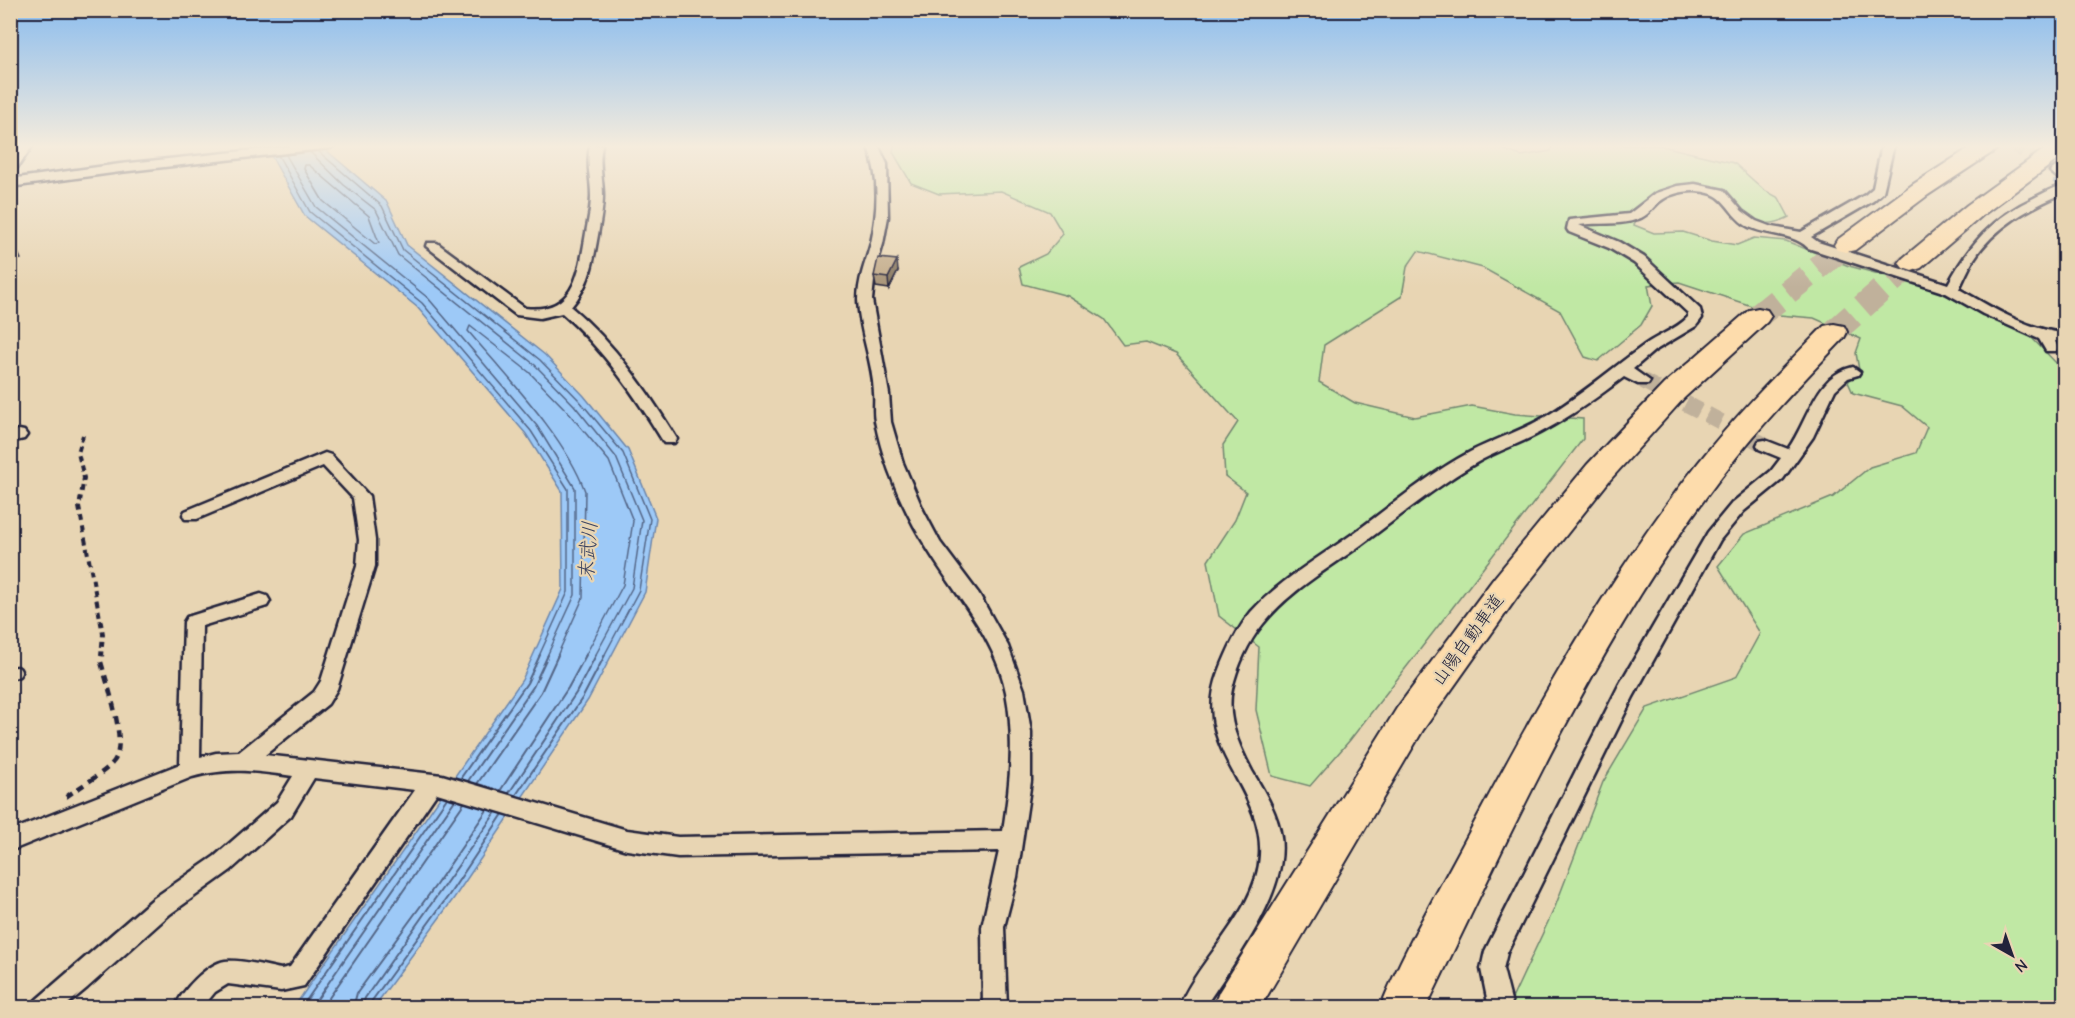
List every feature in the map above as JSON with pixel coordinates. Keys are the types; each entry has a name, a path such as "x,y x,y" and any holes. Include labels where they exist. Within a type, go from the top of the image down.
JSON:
{"highway":[{"path":"1846,245 1917,193"},
{"path":"1912,263 1999,193"},
{"name":"山陽自動車道","path":"1236,1008 1410,719 1506,587 1598,473 1674,391 1758,316"},
{"path":"1402,1008 1484,844 1598,633 1693,491 1760,408 1834,332"}],"street":[{"path":"432,246 521,312 536,315 551,313 564,308 575,294 588,266 597,203 596,193"},
{"path":"882,193 882,217 877,244 868,271 865,300 882,394 881,407 884,422 895,463 915,510 934,546 973,599 999,646 1015,690 1021,732 1021,781 1006,877 993,927 995,1008"},
{"path":"1190,1008 1236,936 1263,886 1272,855 1268,822 1230,748 1222,714 1221,692 1238,651 1257,619 1298,580 1459,467 1539,427 1597,391 1649,348 1691,323 1695,318 1695,312 1639,260 1614,245 1573,229 1573,224 1634,217 1647,210 1652,201 1667,193"},
{"path":"1718,193 1728,199 1739,215 1753,224 1803,236 1813,245 1951,290 2048,342 2064,337"},
{"path":"1803,236 1875,193"},
{"path":"1951,290 1971,255 2000,222 2045,193"},
{"path":"564,308 578,319 606,350 646,401 669,439"},
{"path":"1623,370 1643,381"},
{"path":"1501,1008 1492,969 1496,951 1626,691 1714,536 1738,507 1777,475 1805,437 1829,387 1843,374 1853,372"},
{"path":"1765,445 1791,456"},
{"path":"191,515 325,459 361,496 367,540 366,566 330,683 321,698 243,761"},
{"path":"190,769 193,622 261,601"},
{"path":"10,841 190,769 216,762 243,761 436,783 627,840 678,847 1011,841"},
{"path":"44,1008 79,980 124,937 162,906 223,863 284,809 308,770"},
{"path":"186,1008 207,984 226,972 281,980 296,978 436,783"}],"path":[{"path":"39,829 41,821 74,789 113,763 120,751 113,706 101,662 103,633 79,507 84,478 78,453 82,435"}],"green space":[{"path":"935,193 970,193 939,194"},
{"path":"1005,193 1656,193 1642,205 1634,225 1654,233 1683,232 1712,241 1737,245 1754,238 1786,241 1849,266 1931,288 2030,336 2064,369 2064,1007 1511,1007 1510,1003 1555,907 1603,782 1647,708 1736,677 1760,633 1718,566 1744,534 1833,497 1870,467 1916,453 1927,427 1902,406 1853,393 1848,382 1859,370 1856,353 1861,339 1814,318 1779,315 1679,282 1648,285 1652,306 1641,325 1598,361 1585,357 1560,311 1483,268 1418,251 1407,267 1402,296 1324,345 1319,382 1355,403 1415,417 1472,406 1515,414 1583,419 1583,439 1350,740 1310,786 1272,776 1256,710 1259,647 1219,616 1208,561 1235,520 1246,492 1225,476 1223,445 1238,422 1176,354 1146,342 1123,345 1104,319 1068,296 1023,284 1019,267 1046,254 1063,234 1050,212"},
{"path":"1724,193 1769,193 1779,198 1789,217 1772,223 1758,222 1746,215"}],"water":[{"name":"末武川","path":"292,193 376,193 387,202 407,245 545,355 584,396 628,450 656,518 645,592 588,700 454,898 374,1007 294,1007 522,680 563,589 562,491 526,434 417,307 305,216"}],"building":[{"path":"878,258 897,260 888,278 874,276"}],"tunnel":[{"path":"1758,316 1846,245"},
{"path":"1834,332 1912,263"},
{"path":"1643,381 1765,445"}]}
